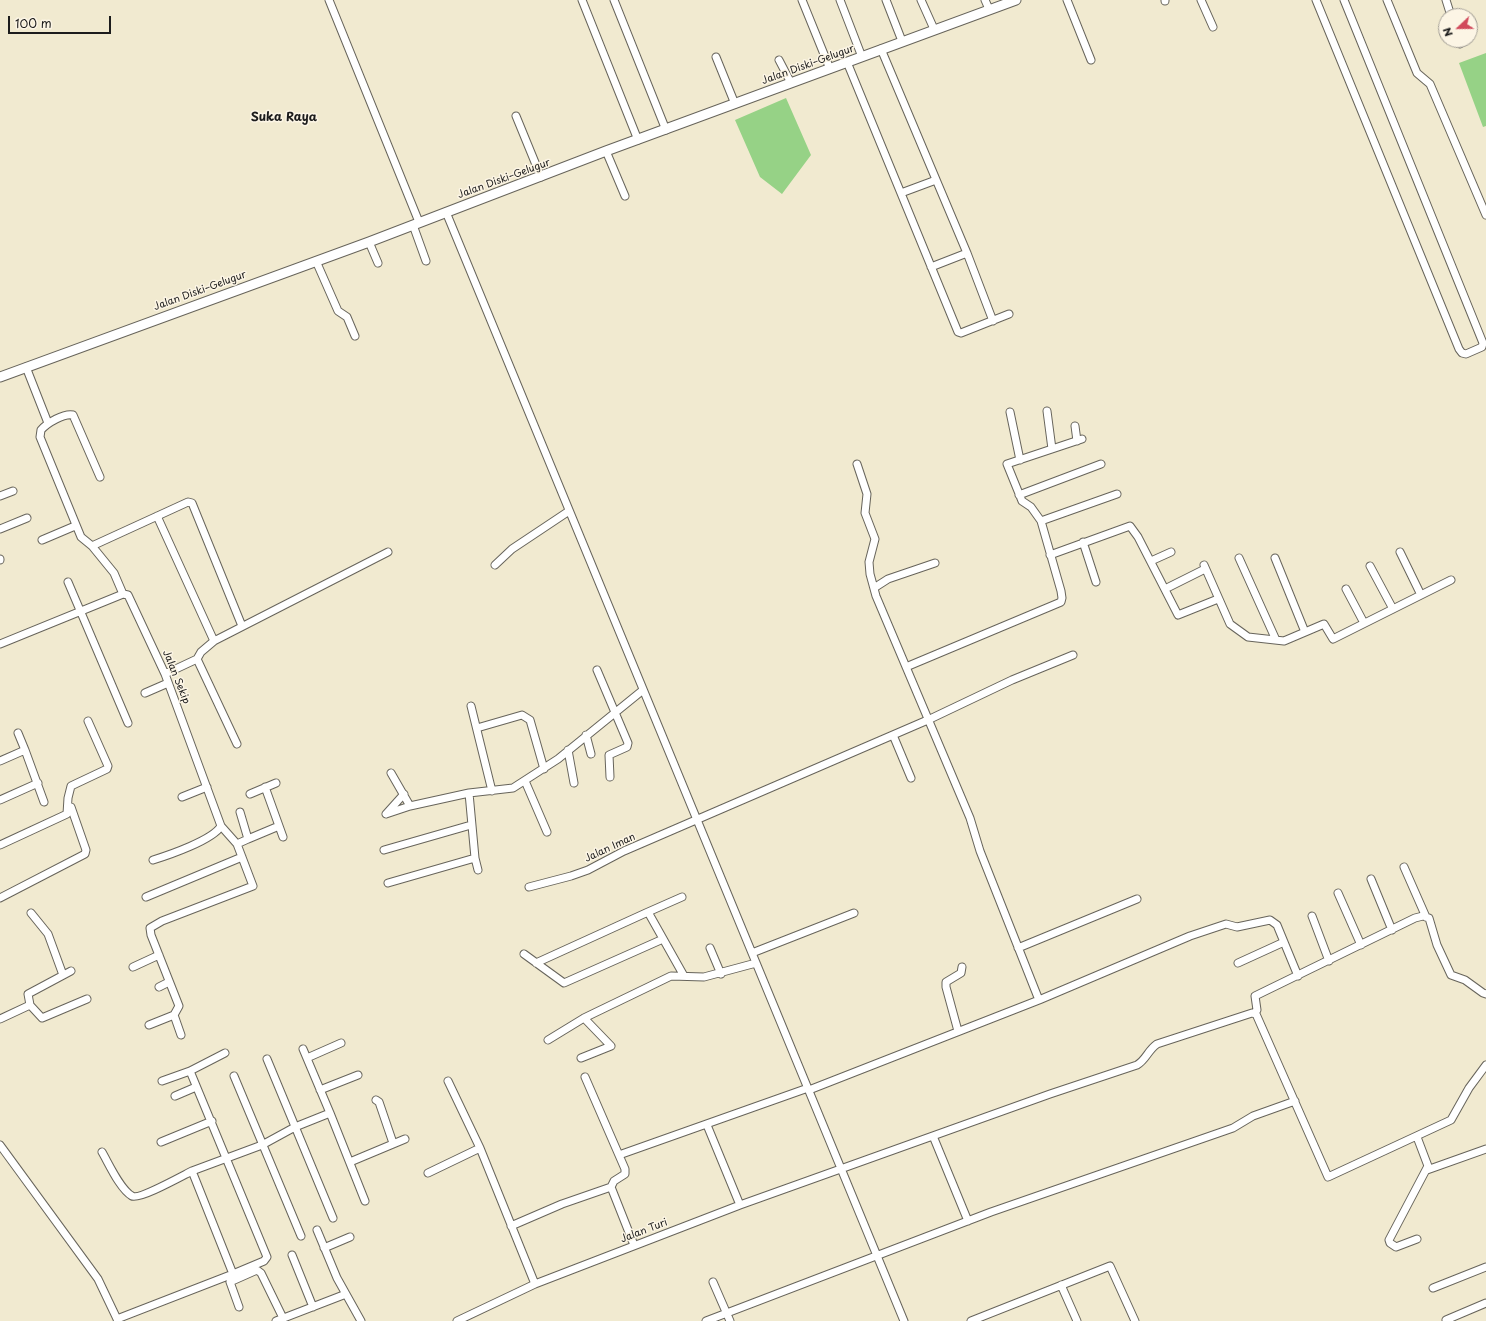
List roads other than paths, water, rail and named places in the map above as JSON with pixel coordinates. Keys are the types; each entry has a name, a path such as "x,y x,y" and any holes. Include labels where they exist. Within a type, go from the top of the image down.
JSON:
{"main road":[{"name":"Jalan Diski–Gelugur","path":"0,377 369,242 606,151 1011,1"}],"street":[{"path":"330,0 416,224 426,261"},
{"path":"582,0 638,140"},
{"path":"614,0 666,130"},
{"path":"802,0 830,69"},
{"path":"840,0 862,57"},
{"path":"886,0 902,41"},
{"path":"921,0 934,29"},
{"path":"985,0 989,9"},
{"path":"1067,0 1091,60"},
{"path":"1201,0 1213,27"},
{"path":"1316,0 1459,349 1462,353 1466,354 1482,347 1483,343 1344,0"},
{"path":"1387,0 1417,73 1430,84 1486,215"},
{"path":"881,49 967,253 993,320"},
{"path":"716,57 735,104"},
{"path":"779,60 791,83"},
{"path":"847,62 958,332 962,334 1009,314"},
{"path":"516,116 541,177"},
{"path":"606,151 625,196"},
{"path":"900,193 936,180"},
{"path":"446,212 696,820 843,1169 904,1321"},
{"path":"369,242 378,263"},
{"path":"931,267 967,253"},
{"path":"316,261 338,311 347,317 356,336"},
{"path":"26,367 48,423"},
{"path":"1048,411 1052,450"},
{"path":"1010,412 1020,460"},
{"path":"0,644 123,594 114,573 92,546 83,540 75,526 40,437 41,430 48,423 69,414 73,415 100,477"},
{"path":"906,666 1061,602 1061,591 1041,521 1031,507 1022,501 1007,464 1079,440 1075,426"},
{"path":"857,464 867,494 865,513 875,539 869,562 874,588 970,818 980,851 1039,1000"},
{"path":"1019,495 1101,464"},
{"path":"0,496 13,491"},
{"path":"1041,521 1117,494"},
{"path":"92,546 188,502 192,504 242,626"},
{"path":"495,565 512,549 569,511"},
{"path":"157,516 214,641"},
{"path":"0,529 27,518"},
{"path":"42,540 75,526"},
{"path":"1050,555 1130,526 1151,561 1178,615 1218,599"},
{"path":"1083,542 1096,582"},
{"path":"165,674 197,659 201,652 214,641 388,552"},
{"path":"1151,561 1171,552"},
{"path":"1400,552 1422,595"},
{"path":"1239,558 1276,640"},
{"path":"1275,558 1305,632"},
{"path":"874,588 888,579 935,563"},
{"path":"1370,566 1393,609"},
{"path":"1165,589 1204,567 1230,624 1248,636 1284,641 1324,624 1333,639 1451,580"},
{"path":"68,582 128,723"},
{"path":"1346,589 1364,624"},
{"name":"Jalan Sekip","path":"123,594 128,595 165,674 221,826"},
{"name":"Jalan Iman","path":"529,886 571,876 588,870 624,851 930,720 1012,680 1073,655"},
{"path":"197,659 237,744"},
{"path":"597,670 628,746 609,755 610,777"},
{"path":"145,693 168,683"},
{"path":"404,794 386,814 410,806 469,793 513,788 544,769 643,690"},
{"path":"471,706 492,791"},
{"path":"477,728 522,715 525,716 530,720 544,769"},
{"path":"0,845 67,814 68,798 72,785 108,768 88,721"},
{"path":"18,733 44,802"},
{"path":"586,735 591,754"},
{"path":"893,736 911,778"},
{"path":"0,761 25,750"},
{"path":"568,750 574,783"},
{"path":"391,772 410,806"},
{"path":"525,781 547,832"},
{"path":"0,800 38,783"},
{"path":"250,794 276,783"},
{"path":"182,797 207,787"},
{"path":"265,788 283,837"},
{"path":"469,793 471,825 478,870"},
{"path":"0,898 85,854 86,850 68,798"},
{"path":"240,812 248,839"},
{"path":"384,850 471,825"},
{"path":"149,1025 174,1015 179,1006 159,956 150,930 151,926 253,886 237,844 221,826 209,836 179,852 153,860"},
{"path":"237,844 279,826"},
{"path":"146,897 242,857"},
{"path":"388,883 476,858"},
{"path":"1404,867 1426,917 1429,918 1437,946 1451,975 1465,980 1486,994"},
{"path":"1371,879 1392,930"},
{"path":"1338,893 1361,945"},
{"path":"536,963 682,897"},
{"path":"1018,948 1137,899"},
{"path":"648,912 684,976"},
{"path":"31,913 48,934 63,975"},
{"path":"752,953 854,913"},
{"path":"1312,916 1329,961"},
{"path":"1426,917 1415,918 1255,996 1257,1010 1255,1013 1328,1177 1451,1120 1469,1088 1486,1065"},
{"path":"619,1155 809,1089 1039,1000 1190,936 1226,924 1237,927 1248,926 1270,920 1277,925 1298,976"},
{"path":"524,954 564,983 663,939"},
{"path":"1238,963 1284,942"},
{"path":"710,948 721,974"},
{"path":"133,967 159,956"},
{"path":"548,1040 584,1018 670,976 704,977 721,974 756,962"},
{"path":"958,1031 946,982 961,973 962,967"},
{"path":"71,971 28,994 30,1005 42,1018 88,999"},
{"path":"159,987 169,982"},
{"path":"0,1019 30,1005"},
{"name":"Jalan Turi","path":"457,1321 535,1284 634,1245 740,1205 1050,1094 1137,1065 1144,1061 1151,1048 1157,1044 1255,1013"},
{"path":"174,1015 181,1035"},
{"path":"581,1058 611,1046 584,1018"},
{"path":"307,1058 341,1044"},
{"path":"303,1049 365,1201"},
{"path":"162,1082 190,1071 225,1054"},
{"path":"267,1060 333,1218"},
{"path":"0,1145 98,1279 117,1320 230,1277 264,1261 267,1257 212,1121 190,1071"},
{"path":"320,1090 358,1075"},
{"path":"234,1076 300,1236"},
{"path":"511,1226 562,1204 611,1187 614,1181 622,1177 626,1172 585,1077"},
{"path":"448,1081 480,1148 535,1284"},
{"path":"175,1096 196,1087"},
{"path":"376,1100 379,1102 393,1143"},
{"path":"706,1321 968,1221 1182,1144 1233,1128 1253,1116 1295,1101"},
{"path":"102,1152 121,1184 131,1196 135,1197 149,1192 192,1171 262,1145 295,1127 330,1113"},
{"path":"161,1142 212,1121"},
{"path":"706,1125 740,1205"},
{"path":"933,1136 968,1221"},
{"path":"1417,1137 1427,1160 1427,1170 1389,1240 1390,1243 1396,1247 1417,1239"},
{"path":"350,1162 405,1139"},
{"path":"428,1173 480,1148"},
{"path":"1427,1170 1486,1149"},
{"path":"192,1171 230,1277 239,1307"},
{"path":"611,1187 634,1245"},
{"path":"317,1230 346,1294 361,1321"},
{"path":"324,1248 350,1237"},
{"path":"292,1256 313,1307"},
{"path":"971,1321 1110,1266 1135,1321"},
{"path":"1433,1288 1486,1267"},
{"path":"230,1277 254,1270 260,1271 280,1320 346,1294"},
{"path":"713,1282 730,1321"},
{"path":"1061,1285 1076,1321"},
{"path":"1446,1320 1486,1303"}],"district":[{"name":"Suka Raya","path":"284,118"}]}
